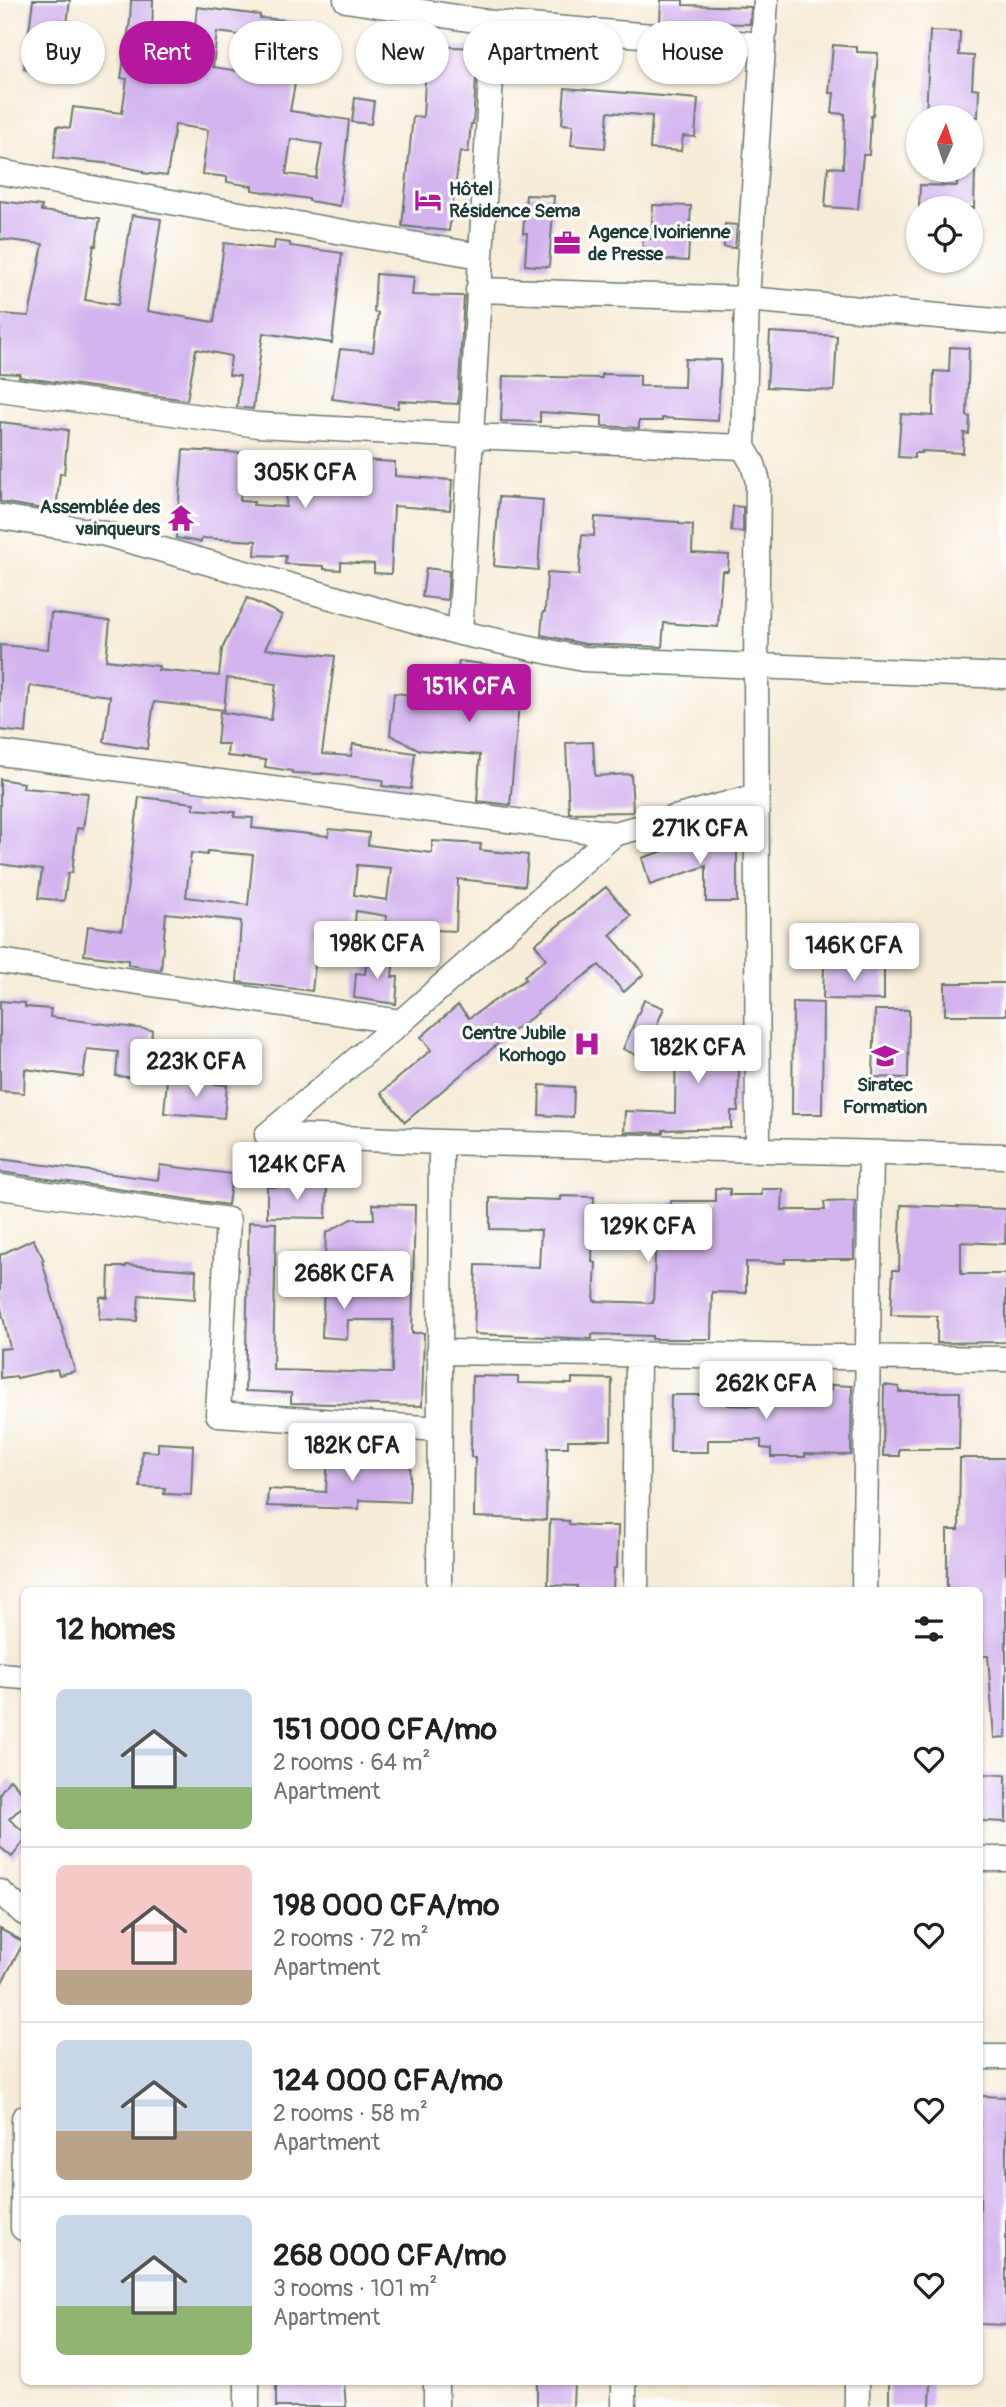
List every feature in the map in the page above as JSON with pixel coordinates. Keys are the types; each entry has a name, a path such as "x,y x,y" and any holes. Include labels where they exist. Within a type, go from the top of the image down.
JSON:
{"street":[{"path":"346,0 481,21"},
{"path":"758,1149 758,482 754,464 743,447 747,299 766,0"},
{"path":"623,34 763,45"},
{"path":"460,633 490,84"},
{"path":"0,172 480,256"},
{"path":"478,290 747,299 1006,322"},
{"path":"0,389 258,425 743,447"},
{"path":"0,517 102,533 460,633 583,659 1006,676"},
{"path":"0,753 614,834 757,796"},
{"path":"614,834 401,1022 267,1135 1006,1156"},
{"path":"0,961 401,1022"},
{"path":"439,1587 441,1142"},
{"path":"864,1587 871,1153"},
{"path":"0,1187 228,1220 218,1413 439,1429"},
{"path":"439,1352 1006,1359"},
{"path":"636,1587 638,1355"},
{"path":"0,1675 21,1677"},
{"path":"983,1859 1006,1859"},
{"path":"0,1892 21,1910"},
{"path":"983,2057 1006,2057"},
{"path":"247,2385 247,2407"},
{"path":"436,2385 436,2407"},
{"path":"624,2385 624,2407"},
{"path":"857,2385 857,2407"}],"building":[{"path":"33,0 70,0 67,21 30,21"},
{"path":"131,0 153,0 152,21 130,21"},
{"path":"661,0 683,0 683,5 751,7 750,24 747,21 660,21"},
{"path":"197,7 260,15 260,18 298,21 229,21 229,34 217,32 215,50 215,21 196,21"},
{"path":"930,31 960,32 959,55 974,56 972,88 979,89 978,105 927,105"},
{"path":"833,45 857,47 857,52 878,53 869,155 863,155 858,209 825,207 828,167 843,168 845,114 832,113 834,93 829,93"},
{"path":"449,47 463,47 463,84 476,84 473,124 468,153 460,151 449,231 402,226 413,116 423,117 425,84 449,84"},
{"path":"215,67 229,70 229,84 295,84 290,111 349,120 340,206 252,190 252,186 227,182 227,177 202,174 208,130 175,125 167,176 143,173 112,164 54,158 57,126 70,128 73,107 122,113 126,84 215,84","holes":["291,139 322,144 316,178 286,174"]},
{"path":"565,88 698,99 695,137 683,136 681,151 650,149 652,116 608,112 605,148 571,145 573,125 562,124"},
{"path":"355,98 374,101 371,124 352,122"},
{"path":"957,182 975,182 974,196 920,196 920,185 957,186"},
{"path":"526,195 554,196 549,267 525,265 527,233 523,233"},
{"path":"0,201 42,206 41,211 100,218 85,300 118,305 132,215 161,219 147,311 214,322 224,243 274,249 275,241 290,243 290,246 342,253 332,343 263,333 253,409 237,407 240,376 229,375 231,356 196,349 187,400 0,373 0,314 29,316 43,244 0,239"},
{"path":"653,205 691,206 688,261 642,258 643,238 651,239"},
{"path":"725,224 737,225 735,248 724,247"},
{"path":"376,274 414,277 412,295 464,296 458,404 399,401 398,408 332,399 340,349 373,352 378,313 374,312"},
{"path":"770,332 837,336 834,391 767,387"},
{"path":"950,347 969,348 967,416 970,417 969,434 964,433 963,453 922,451 914,453 914,458 898,457 901,414 933,416 934,371 949,372"},
{"path":"685,359 721,360 718,421 662,418 662,421 639,421 639,428 602,426 602,416 540,412 540,422 501,421 503,376 602,378 602,374 640,375 640,386 684,387"},
{"path":"0,422 68,430 64,474 60,474 56,511 0,502"},
{"path":"183,450 243,453 240,501 254,502 253,505 286,507 287,485 300,486 300,478 327,480 327,458 395,462 395,476 452,480 450,510 394,506 391,574 374,573 374,564 341,562 341,570 324,569 324,566 285,564 286,556 255,555 256,541 202,538 201,542 176,538"},
{"path":"499,497 543,500 538,570 494,566"},
{"path":"733,506 743,507 743,532 731,531"},
{"path":"595,517 693,525 692,553 729,555 728,571 722,571 718,627 664,623 662,647 585,644 541,635 547,573 579,575 582,535 594,536"},
{"path":"426,568 449,571 447,600 422,597"},
{"path":"247,598 282,615 265,649 335,656 322,754 351,756 353,744 415,753 411,789 382,786 383,780 322,773 292,773 265,767 266,760 227,756 228,744 217,744 220,712 271,720 276,684 227,678 224,710 154,702 147,749 104,742 110,696 30,686 26,733 0,730 0,645 48,649 51,613 110,621 106,660 159,666 158,670 219,676 222,649"},
{"path":"459,661 522,669 510,805 477,801 480,755 420,750 390,735 394,693 454,699"},
{"path":"593,742 595,776 631,774 633,812 569,813 566,743"},
{"path":"0,779 24,783 23,788 88,793 83,829 77,828 72,873 68,873 64,901 38,898 42,870 0,864"},
{"path":"139,797 194,803 193,809 235,812 234,817 253,818 252,828 328,836 329,829 369,833 368,845 432,853 432,841 481,844 480,850 528,855 525,886 458,879 456,931 410,929 409,938 384,935 387,916 356,911 353,942 318,939 312,991 237,982 241,921 166,913 161,970 128,965 128,960 84,955 88,926 122,930","holes":["208,851 253,855 248,905 186,897 191,853 207,855","357,865 391,868 387,900 354,895"]},
{"path":"700,839 737,839 737,902 706,902 706,866 650,885 642,858"},
{"path":"606,887 631,916 610,935 644,974 624,992 599,965 537,1011 538,1013 405,1122 381,1093 431,1050 421,1037 458,1005 469,1018 526,979 524,976 546,959 535,944"},
{"path":"367,956 394,958 392,977 398,977 396,1004 354,998 356,973 365,974"},
{"path":"824,965 884,966 884,1000 823,999"},
{"path":"945,983 1006,983 1006,1015 945,1015"},
{"path":"644,1000 664,1008 643,1058 623,1049"},
{"path":"0,1001 51,1009 50,1017 152,1030 148,1079 116,1076 118,1052 87,1049 83,1077 25,1069 24,1093 0,1091"},
{"path":"793,1002 823,1003 822,1114 792,1114"},
{"path":"875,1010 909,1010 908,1078 873,1077"},
{"path":"676,1031 740,1032 738,1111 731,1111 731,1128 663,1130 663,1133 624,1132 625,1111 675,1113"},
{"path":"167,1080 227,1085 224,1118 164,1113"},
{"path":"540,1085 574,1087 573,1117 539,1115"},
{"path":"0,1159 158,1180 160,1165 232,1174 228,1205 0,1172"},
{"path":"267,1187 327,1187 326,1218 267,1217"},
{"path":"715,1188 730,1189 730,1195 762,1195 762,1189 783,1189 782,1210 825,1210 824,1202 855,1201 854,1259 746,1262 746,1293 712,1292 711,1339 652,1339 652,1336 592,1334 592,1339 474,1334 476,1265 539,1267 541,1230 490,1229 490,1198 561,1200 561,1196 594,1197 594,1301 653,1303 657,1210 670,1210 671,1201 715,1201"},
{"path":"373,1204 415,1205 412,1333 424,1333 422,1406 291,1403 291,1393 245,1391 249,1222 276,1223 273,1370 392,1373 393,1320 348,1320 347,1339 322,1337 326,1233 351,1219 374,1219"},
{"path":"901,1205 1006,1209 1005,1244 961,1242 961,1274 1006,1274 1006,1342 937,1343 937,1316 891,1315 893,1270 899,1270"},
{"path":"33,1239 44,1260 42,1261 75,1371 59,1375 57,1369 17,1378 0,1378 0,1349 10,1348 0,1304 0,1255"},
{"path":"126,1265 196,1270 195,1299 139,1295 137,1321 99,1319 100,1297 108,1298 109,1267"},
{"path":"472,1376 518,1377 518,1383 572,1384 572,1378 612,1379 611,1440 568,1440 568,1447 548,1447 546,1520 474,1517 475,1457 471,1457"},
{"path":"831,1385 852,1386 851,1455 805,1454 805,1457 771,1457 771,1449 761,1448 761,1440 708,1440 708,1452 670,1452 671,1395 708,1395 709,1386 729,1388 727,1405 761,1406 761,1390 831,1390"},
{"path":"884,1385 899,1387 899,1392 960,1392 959,1449 899,1449 899,1456 883,1456"},
{"path":"158,1443 193,1445 191,1495 164,1494 165,1488 140,1487 142,1451 158,1452"},
{"path":"328,1449 354,1450 354,1457 411,1458 409,1502 359,1500 359,1509 267,1506 268,1489 326,1492"},
{"path":"960,1458 1006,1458 1006,1737 994,1738 988,1656 983,1656 983,1587 947,1587 947,1530 959,1530"},
{"path":"550,1520 591,1526 618,1526 617,1568 614,1568 613,1587 548,1585"},
{"path":"983,1774 1006,1775 1006,1822 983,1821"},
{"path":"10,1779 21,1791 21,1808 9,1819 21,1829 21,1845 12,1857 0,1847 0,1793"},
{"path":"0,1929 21,1940 21,1948 0,1986"},
{"path":"983,2096 1006,2097 1006,2325 983,2324"},
{"path":"276,2385 344,2385 346,2407 276,2407"},
{"path":"537,2385 574,2385 573,2407 537,2407"},
{"path":"889,2385 931,2385 930,2407 889,2407"}],"place":[{"name":"Hôtel Résidence Sema","path":"428,200"},
{"name":"Agence Ivoirienne de Presse","path":"567,243"},
{"name":"Assemblée des vainqueurs","path":"181,518"},
{"name":"Centre Jubile Korhogo","path":"587,1044"},
{"name":"Siratec Formation","path":"885,1056"}]}
